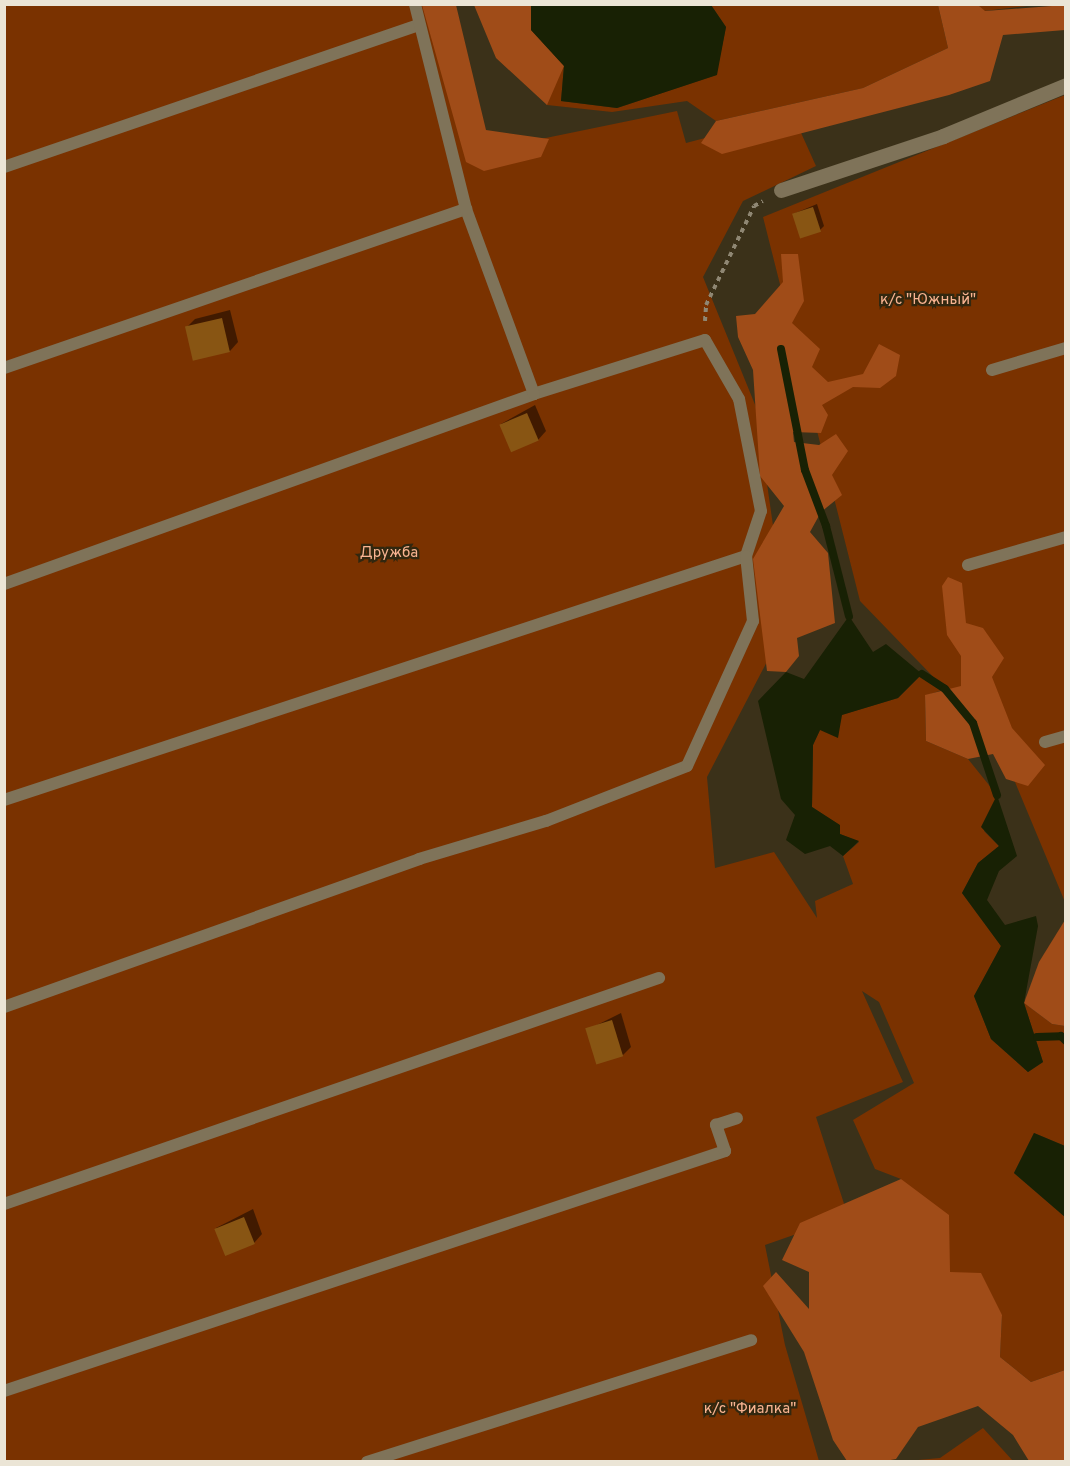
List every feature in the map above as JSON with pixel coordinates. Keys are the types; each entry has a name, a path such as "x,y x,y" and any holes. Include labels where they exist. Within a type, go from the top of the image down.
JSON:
{"street":[{"path":"781,190 943,135 1065,85"}],"lane":[{"path":"415,4 466,209 534,394"},
{"path":"4,167 419,25"},
{"path":"4,368 466,209"},
{"path":"4,584 534,394 705,340 739,399 761,511 746,555 753,621 687,766 546,822 419,859 4,1007"},
{"path":"992,370 1065,348"},
{"path":"968,565 1065,537"},
{"path":"4,800 746,555"},
{"path":"1045,742 1065,736"},
{"path":"4,1204 658,978"},
{"path":"4,1391 725,1151 716,1125 737,1118"},
{"path":"367,1461 751,1340"}],"path":[{"path":"705,340 706,305 754,206 781,190"}],"green space":[{"name":"Дружба","path":"5,5 437,5 477,152 677,111 686,143 793,115 816,166 743,201 703,277 756,407 787,623 707,777 715,868 774,852 817,918 815,901 853,884 843,856 859,842 840,834 839,825 812,807 813,745 820,730 841,715 898,698 922,674 944,688 860,601 763,217 1065,95 1065,902 1000,746 945,689 925,696 926,741 968,759 997,795 984,831 999,846 978,863 962,893 1001,946 974,996 991,1039 1028,1072 1043,1062 1024,1003 1052,1024 1065,1026 1065,1146 1034,1133 1014,1173 1065,1217 1065,1370 1031,1382 1000,1357 1002,1315 950,1272 901,1179 875,1169 853,1120 914,1083 879,1002 862,991 903,1082 816,1117 848,1216 765,1245 785,1345 819,1461 5,1462"},
{"path":"531,5 531,30 564,66 561,101 617,108 716,75 726,27 711,5 938,5 948,48 863,88 716,121 687,101 612,112 547,105 497,19"},
{"path":"978,5 1036,5 984,11"},
{"path":"983,1428 1013,1461 907,1461 940,1458"}],"shaded area":[{"path":"531,4 711,5 726,27 717,75 617,108 561,101 564,66 531,30"},
{"path":"422,5 456,5 486,130 549,139 541,157 484,171 466,162"},
{"path":"474,5 531,5 531,30 564,66 547,105 496,58"},
{"path":"938,5 978,5 985,11 1065,5 1065,30 1003,35 990,81 949,95 722,154 701,143 716,121 863,88 948,48"},
{"path":"781,254 798,254 804,301 792,323 820,349 812,367 828,382 863,374 879,344 900,355 896,376 880,388 853,387 822,405 828,415 821,433 793,432 794,442 819,445 836,434 848,451 832,475 842,495 821,512 810,532 828,553 835,623 797,638 799,656 786,672 767,671 753,559 784,506 760,476 753,370 738,337 736,316 755,314 783,282"},
{"path":"948,577 962,583 966,623 983,628 1004,658 992,677 1012,728 1045,765 1028,786 1006,779 993,754 968,759 926,741 925,695 961,686 961,656 947,635 942,586"},
{"path":"849,616 873,652 886,644 922,674 898,698 842,715 838,738 820,730 813,745 812,807 840,825 840,834 859,841 843,856 830,846 805,854 786,840 795,815 781,799 758,701 786,672 804,679"},
{"path":"997,795 1017,856 999,871 987,900 1005,925 1036,916 1038,926 1024,1003 1043,1062 1028,1072 991,1039 974,996 1001,946 962,893 978,863 999,846 981,827"},
{"path":"1065,920 1065,1026 1052,1024 1024,1003 1039,962"},
{"path":"1034,1133 1065,1146 1065,1217 1014,1173"},
{"path":"901,1179 949,1215 950,1272 981,1273 1002,1315 1000,1357 1031,1382 1065,1370 1065,1461 1029,1461 1013,1435 978,1406 918,1427 896,1459 847,1461 833,1440 804,1352 763,1286 776,1272 809,1309 809,1272 782,1260 800,1223"}],"building":[{"path":"813,207 821,232 800,239 792,214"},
{"path":"222,318 230,352 193,361 185,327"},
{"path":"527,413 539,441 511,452 499,425"},
{"path":"612,1020 623,1056 596,1065 585,1028"},
{"path":"244,1217 255,1244 225,1256 214,1229"}],"waterway":[{"path":"781,349 805,470 826,526 849,616"},
{"path":"922,674 945,689 973,723 997,795"},
{"path":"1037,1037 1061,1036 1066,1041"}],"park label":[{"name":"к/с \"Южный\"","path":"928,301"},
{"name":"к/с \"Фиалка\"","path":"750,1410"}]}
